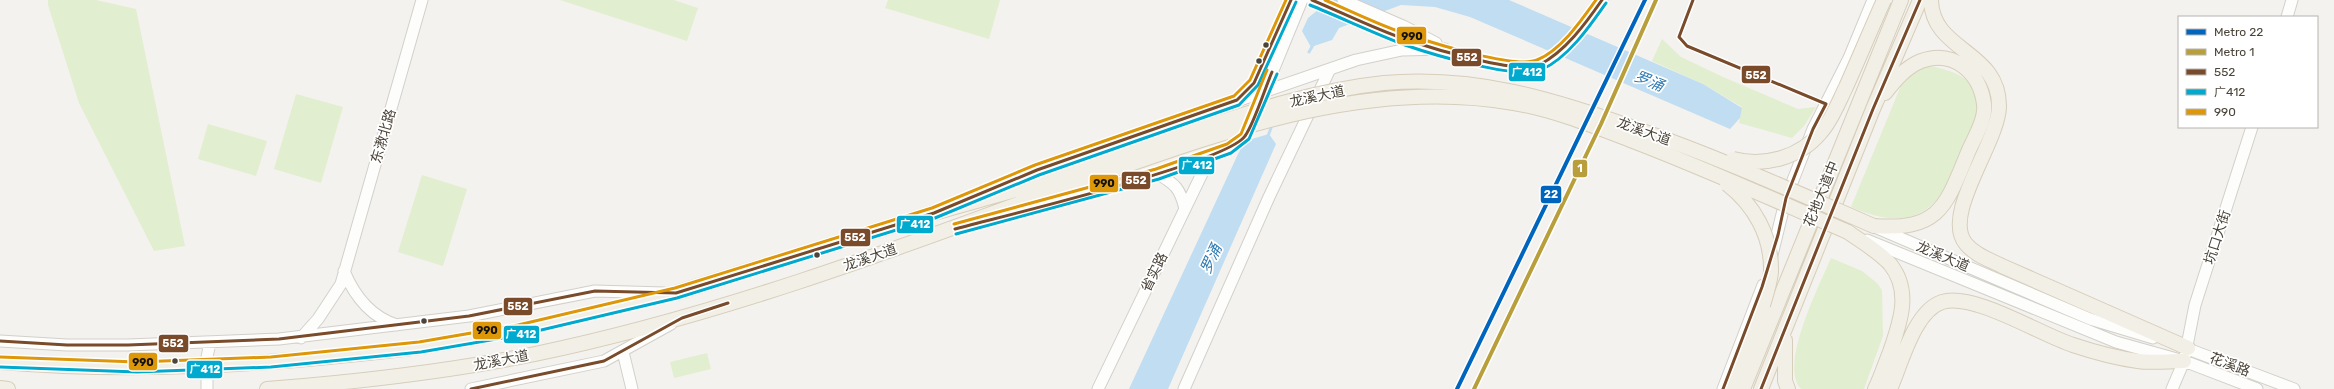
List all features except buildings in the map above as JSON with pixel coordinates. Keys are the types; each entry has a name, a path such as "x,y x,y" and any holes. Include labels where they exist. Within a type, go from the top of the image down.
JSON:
{"main road":[{"path":"1703,152 1742,162 1758,163 1778,159 1808,145 1822,132 1838,103 1884,0"},
{"name":"花地大道中","path":"1743,389 1901,0"},
{"name":"花地大道中","path":"1761,389 1873,109 1920,0"},
{"path":"1931,0 1934,18 1944,33 1979,62 1992,77 1998,93 1999,107 1992,135 1961,208 1960,228 1966,244 1984,257 2186,355"},
{"path":"1873,109 1891,85 1911,66 1932,58 1954,61 1969,71 1980,85 1984,106 1980,124 1950,196 1926,220 1899,228 1874,226"},
{"name":"龙溪大道","path":"267,389 422,374 537,353 682,318 945,231 1053,185 1264,108 1330,91 1384,83 1454,82 1484,85 1568,104 1703,152 1874,226"},
{"name":"龙溪大道","path":"0,362 75,366 194,366 324,358 420,347 526,329 676,293 934,213 1053,185 1258,124 1327,106 1356,101 1406,96 1441,95 1476,97 1523,105 1585,122 1698,166 1848,232"},
{"path":"1698,166 1737,192 1749,204 1764,230 1771,272 1763,305 1731,389"},
{"path":"1848,232 1871,248 1889,264 1901,285 1904,300 1901,317 1894,340 1875,389"},
{"path":"1890,389 1920,322 1928,311 1942,302 1963,302 1982,306 2072,344 2110,356 2140,361 2186,355"},
{"path":"1786,327 1784,357 1785,381 1788,389"},
{"path":"0,388 8,389"}],"street":[{"name":"东漖北路","path":"301,338 318,319 332,300 341,284 422,0"},
{"path":"1237,100 1254,83 1292,0"},
{"path":"945,231 1158,174 1229,148 1245,137 1302,0"},
{"path":"1343,0 1423,36 1445,49"},
{"path":"1315,1 1407,40 1445,49 1492,63 1526,68 1539,65 1548,60 1586,21 1602,0"},
{"path":"1723,389 1762,287 1778,236 1786,198 1814,129 1849,58 1873,0"},
{"path":"2287,16 2292,0"},
{"path":"934,213 1038,170 1330,69 1379,54 1402,50 1445,49"},
{"path":"1184,389 1269,197 1330,69"},
{"path":"1214,154 1230,141 1237,126 1240,111 1237,100"},
{"name":"坑口大街","path":"2172,389 2186,355 2195,305 2252,128"},
{"name":"省实路","path":"1098,389 1185,209 1214,154"},
{"path":"1158,174 1175,184 1182,197 1185,209"},
{"name":"龙溪大道","path":"1874,226 2090,319 2186,355"},
{"name":"龙溪大道","path":"1848,232 2116,342 2186,355"},
{"path":"344,271 366,306 386,321 400,326"},
{"path":"0,341 74,345 210,343 301,338 469,316 596,291 676,293"},
{"path":"470,389 604,361 623,352 682,318"},
{"path":"207,389 207,357 210,343"},
{"path":"623,352 632,389"},
{"name":"花溪路","path":"2186,355 2257,389"},
{"name":"花溪路","path":"2186,355 2294,389"}],"green space":[{"path":"48,0 96,0 136,9 185,246 154,251 79,103 48,5"},
{"path":"560,0 674,0 698,8 687,41"},
{"path":"888,0 1000,0 989,39 885,8"},
{"path":"1662,39 1681,57 1723,77 1798,109 1816,107 1804,126 1792,138 1739,123 1742,107 1703,84 1652,61"},
{"path":"1928,66 1944,69 1966,79 1976,92 1978,100 1978,112 1976,119 1945,189 1932,204 1922,212 1911,216 1889,218 1876,216 1851,207 1902,83 1912,73"},
{"path":"296,94 343,107 321,183 274,169"},
{"path":"208,124 267,141 256,176 198,159"},
{"path":"422,175 467,189 443,266 398,252"},
{"path":"1831,258 1862,271 1877,283 1882,290 1883,336 1864,389 1801,389 1795,378 1794,362 1797,344 1803,325"},
{"path":"707,353 711,369 674,378 670,362"}],"water":[{"path":"1330,0 1509,0 1703,84 1742,108 1740,118 1730,129 1470,17 1435,7 1401,5 1339,28 1332,40 1311,47 1302,31 1308,18"},
{"path":"1269,134 1276,144 1168,389 1129,389 1245,141"}],"waterway":[{"name":"罗涌","path":"1309,52 1313,45"},
{"name":"罗涌","path":"1268,136 1271,128"}],"metro line":[{"name":"22","path":"1457,389 1645,0"},
{"name":"1","path":"1474,389 1601,124 1656,0"}],"transit line":[{"name":"990","path":"0,357 137,362 271,357 419,342 518,325 675,288 932,208 1035,165 1234,96 1250,80 1286,0"},
{"name":"552","path":"0,341 67,345 128,345 279,339 469,316 595,291 676,293 934,213 1037,170 1237,100 1254,83 1291,0"},
{"name":"552","path":"1312,0 1383,31 1419,44 1495,64 1529,67 1539,65 1558,53 1582,27 1602,0"},
{"name":"990","path":"1325,0 1367,19 1436,44 1474,54 1526,62 1537,60 1546,55 1562,42 1584,17 1596,0"},
{"name":"552","path":"1693,0 1679,37 1687,46 1826,104 1813,129 1786,198 1778,235 1762,287 1723,389"},
{"name":"552","path":"1761,389 1873,109 1920,0"},
{"name":"广412","path":"0,367 137,372 271,367 421,352 520,335 677,298 935,218 1039,175 1239,105 1258,85 1296,2"},
{"name":"广412","path":"1310,5 1381,36 1417,49 1474,65 1513,72 1529,72 1541,70 1551,65 1569,50 1578,41 1606,3"},
{"name":"990","path":"954,224 1156,169 1227,144 1241,134 1267,70"},
{"name":"552","path":"955,229 1157,174 1198,160 1229,147 1245,136 1256,115 1272,72"},
{"name":"广412","path":"956,234 1159,179 1231,153 1249,139 1277,74"},
{"name":"552","path":"471,389 604,361 682,318 728,303"}]}
